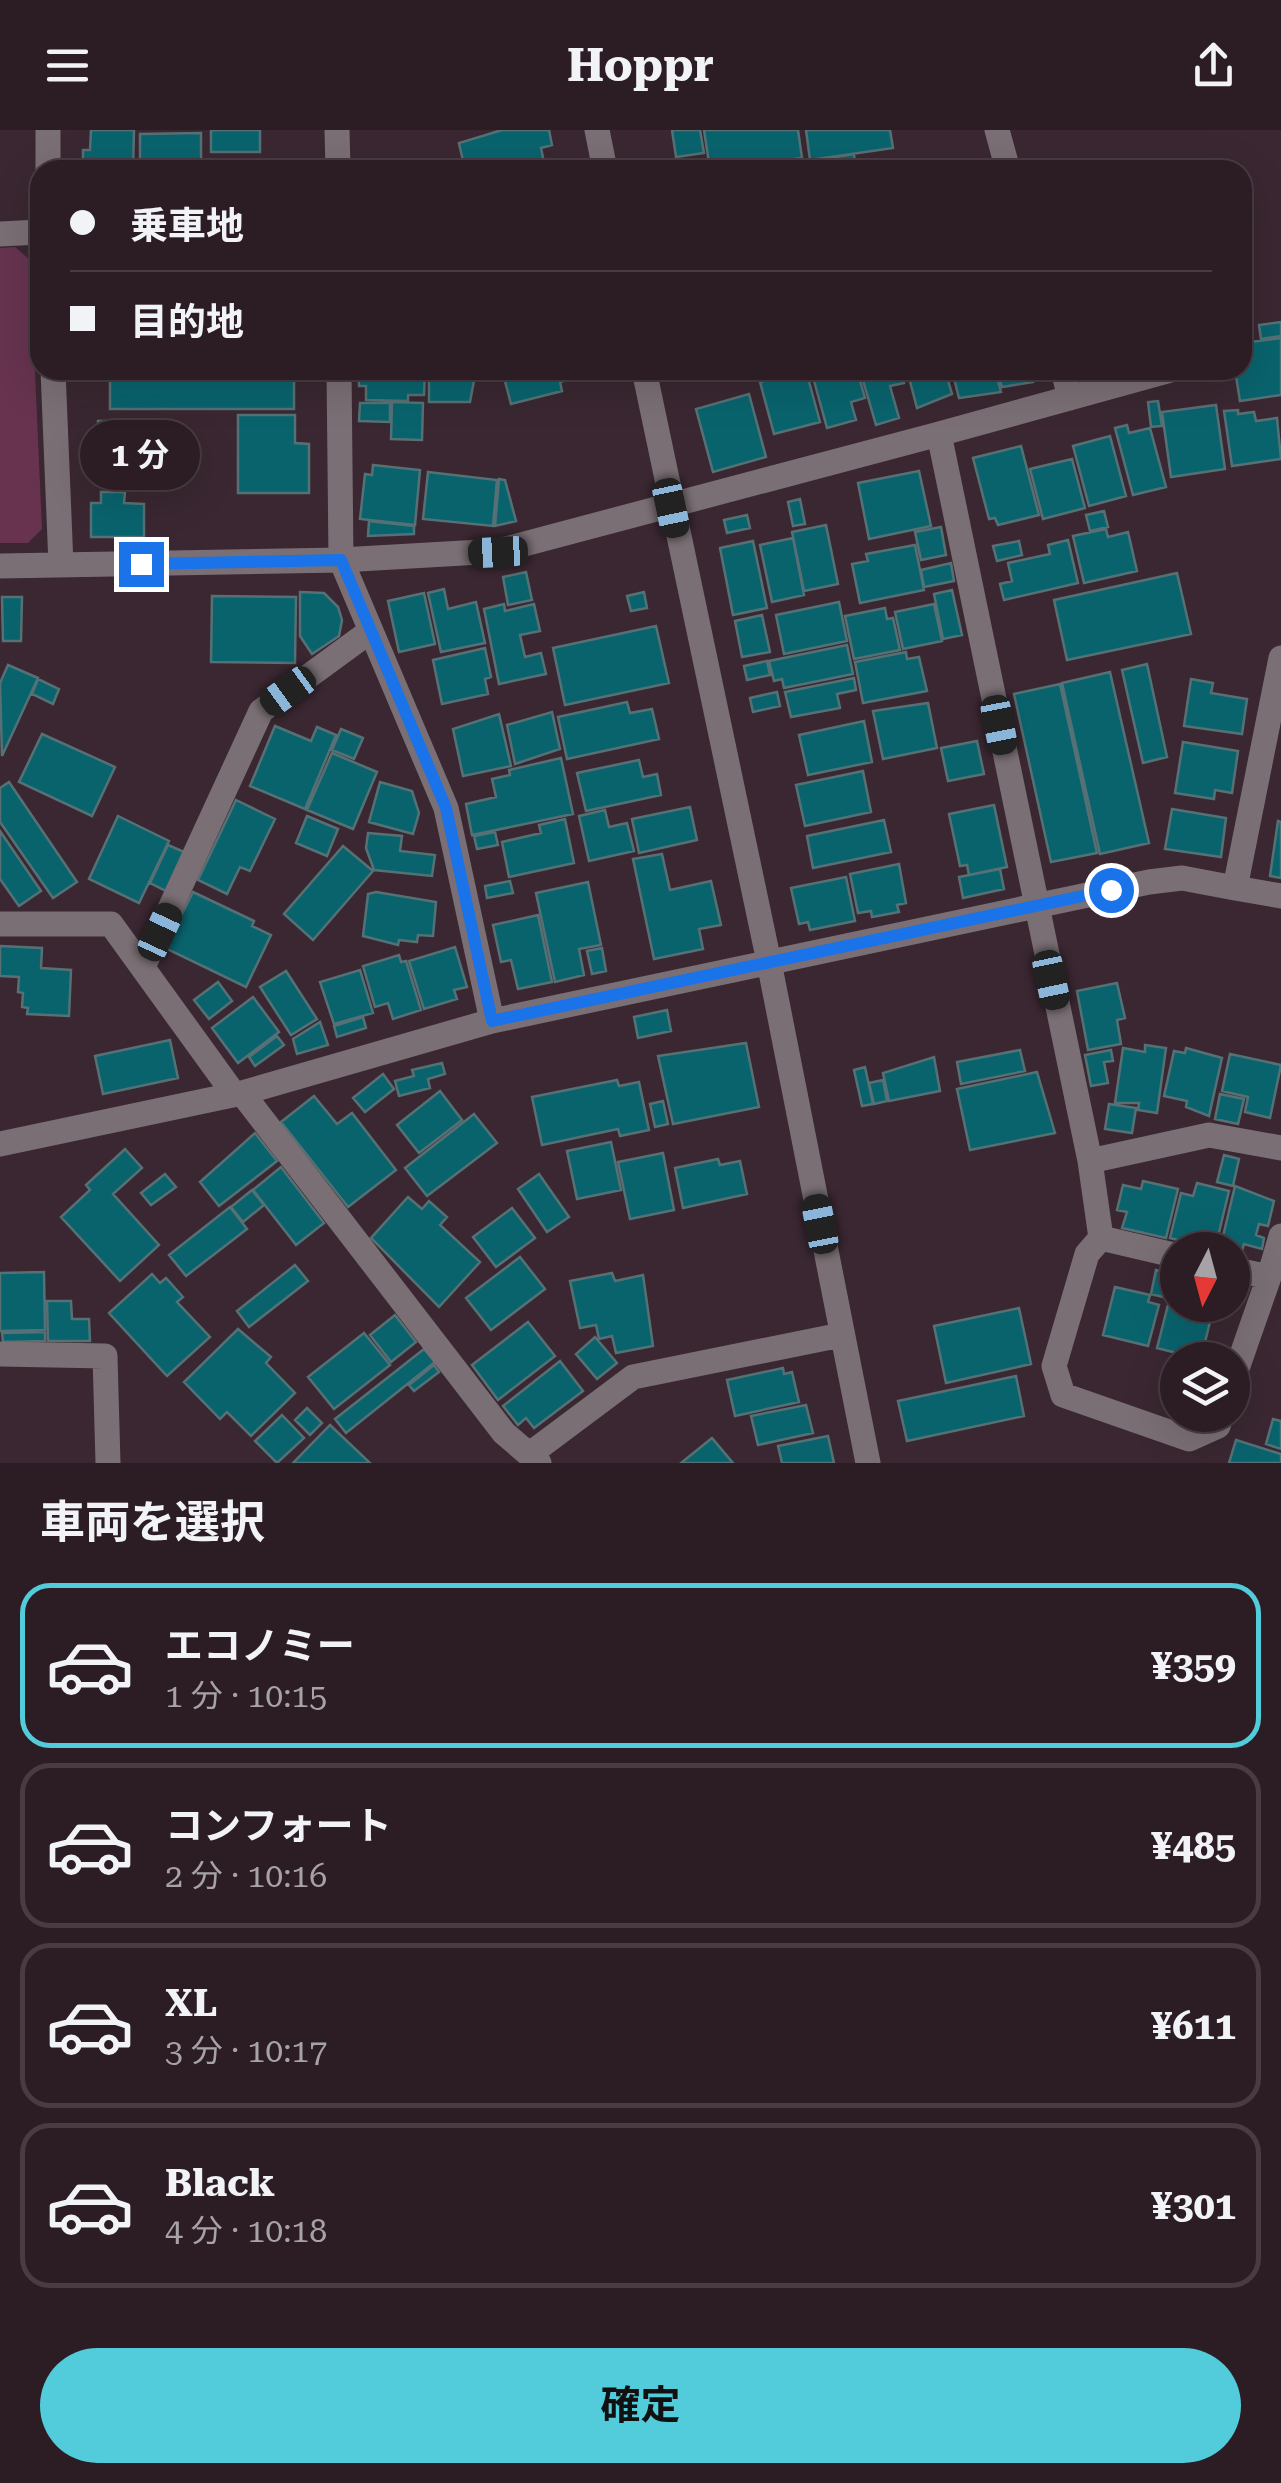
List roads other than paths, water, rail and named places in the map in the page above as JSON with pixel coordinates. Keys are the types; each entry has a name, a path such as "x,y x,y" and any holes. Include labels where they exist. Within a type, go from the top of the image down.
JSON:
{"street":[{"path":"48,130 48,160"},
{"path":"337,130 338,160"},
{"path":"597,130 603,160"},
{"path":"997,130 1005,160"},
{"path":"0,234 30,232"},
{"path":"53,380 61,565"},
{"path":"339,380 341,560 368,632 446,808 492,1021"},
{"path":"646,380 769,962 868,1463"},
{"path":"1066,380 1070,398"},
{"path":"0,566 341,560 498,552 1135,380"},
{"path":"939,434 1090,1161 1101,1238 1087,1254 1054,1366 1063,1395 1160,1429"},
{"path":"143,967 261,711 368,632"},
{"path":"1236,888 1281,658"},
{"path":"0,1144 238,1094 492,1021 1166,880 1281,896"},
{"path":"0,924 112,924 238,1094 504,1433 534,1458 633,1377 841,1335"},
{"path":"1090,1161 1210,1135 1281,1148"},
{"path":"1246,1342 1281,1236"},
{"path":"1101,1238 1160,1252"},
{"path":"1250,1273 1269,1277"},
{"path":"0,1354 105,1356 108,1463"},
{"path":"1169,1432 1189,1439 1205,1432"}]}
